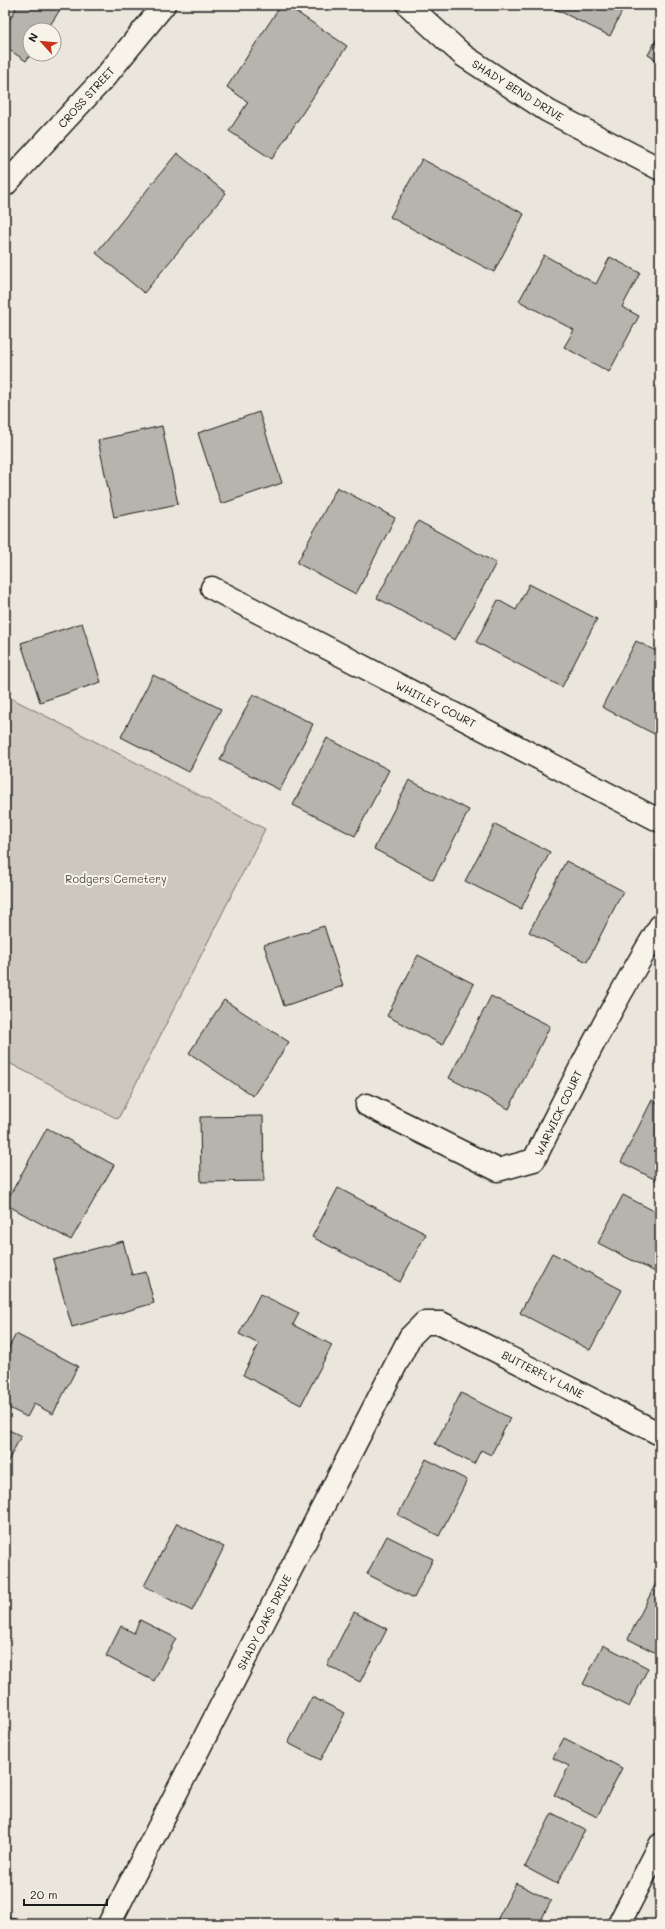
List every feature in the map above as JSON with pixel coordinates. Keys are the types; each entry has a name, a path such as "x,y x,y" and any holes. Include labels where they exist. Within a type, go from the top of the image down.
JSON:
{"street":[{"name":"CROSS STREET","path":"5,185 105,77 164,5"},
{"name":"SHADY BEND DRIVE","path":"408,5 464,56 548,111 660,169"},
{"name":"WHITLEY COURT","path":"212,588 660,821"},
{"name":"WARWICK COURT","path":"367,1105 498,1170 534,1160 565,1096 618,995 660,926"},
{"name":"BUTTERFLY LANE","path":"424,1323 441,1323 660,1434"},
{"name":"SHADY OAKS DRIVE","path":"109,1924 410,1337 424,1323"},
{"path":"619,1924 660,1845"}],"green space":[{"name":"Rodgers Cemetery","path":"5,695 265,829 118,1119 5,1061"}],"building":[{"path":"10,5 63,5 52,22 22,22 22,58 5,47 5,27 16,9"},
{"path":"281,5 286,5 347,46 272,159 229,131 248,102 227,87"},
{"path":"547,5 625,5 610,36"},
{"path":"660,33 660,62 648,55"},
{"path":"177,153 226,193 144,293 96,253"},
{"path":"422,159 524,214 494,272 390,217"},
{"path":"544,255 596,284 610,257 640,273 622,307 639,316 609,372 564,347 574,330 519,301"},
{"path":"259,412 282,483 221,504 198,433"},
{"path":"162,426 178,504 114,517 98,440"},
{"path":"337,487 395,518 356,594 297,563"},
{"path":"418,521 496,563 455,640 377,598"},
{"path":"529,584 597,619 562,687 476,642 498,600 516,610"},
{"path":"82,623 101,682 40,702 21,643"},
{"path":"636,641 660,653 660,737 602,707"},
{"path":"153,675 221,709 189,772 121,737"},
{"path":"253,694 313,724 280,790 220,760"},
{"path":"327,738 389,770 355,836 293,805"},
{"path":"409,780 469,810 433,880 374,849"},
{"path":"495,824 550,852 521,909 465,881"},
{"path":"566,861 623,891 587,962 529,932"},
{"path":"324,926 343,986 284,1006 264,945"},
{"path":"418,955 474,984 443,1045 387,1016"},
{"path":"491,996 550,1026 509,1109 449,1078"},
{"path":"224,1000 289,1042 253,1096 189,1053"},
{"path":"652,1100 660,1104 660,1182 621,1162"},
{"path":"263,1116 264,1181 201,1182 200,1117"},
{"path":"47,1128 114,1165 71,1240 5,1204"},
{"path":"338,1188 426,1234 400,1282 312,1237"},
{"path":"623,1195 660,1214 660,1266 657,1273 598,1243"},
{"path":"123,1241 132,1275 146,1272 154,1303 72,1327 53,1260"},
{"path":"552,1253 622,1290 590,1350 520,1313"},
{"path":"260,1294 299,1313 293,1325 332,1345 301,1405 243,1375 259,1344 239,1334"},
{"path":"16,1334 78,1366 53,1414 34,1404 27,1417 5,1406 5,1355"},
{"path":"461,1393 510,1418 491,1455 481,1450 474,1464 435,1444"},
{"path":"5,1428 21,1436 5,1467"},
{"path":"426,1459 467,1480 439,1536 398,1515"},
{"path":"177,1523 224,1547 192,1611 144,1586"},
{"path":"387,1536 433,1559 414,1598 367,1574"},
{"path":"659,1577 660,1578 660,1655 628,1639"},
{"path":"354,1612 387,1629 360,1682 327,1665"},
{"path":"140,1620 176,1638 154,1681 106,1656 121,1626 134,1633"},
{"path":"603,1645 648,1668 629,1707 583,1684"},
{"path":"312,1697 345,1713 321,1760 288,1743"},
{"path":"564,1738 622,1768 597,1817 554,1795 569,1766 553,1758"},
{"path":"552,1813 585,1830 557,1884 525,1867"},
{"path":"516,1883 551,1901 539,1924 495,1924"},
{"path":"5,1914 24,1924 5,1924"}]}
